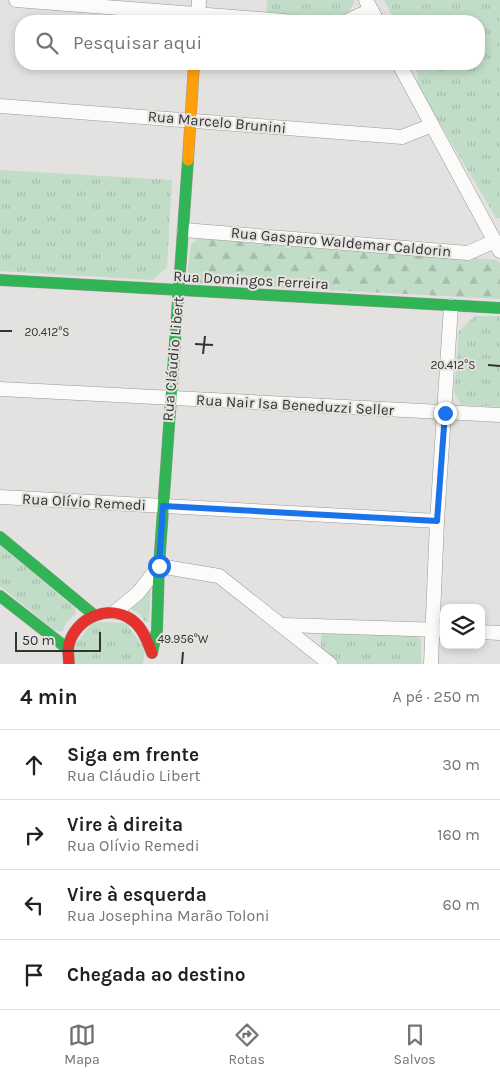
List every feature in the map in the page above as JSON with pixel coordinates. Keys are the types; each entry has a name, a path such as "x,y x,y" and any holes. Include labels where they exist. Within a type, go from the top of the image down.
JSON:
{"street":[{"path":"16,0 168,15"},
{"path":"198,15 199,0"},
{"name":"Rua Cláudio Libert","path":"152,660 158,630 159,566 184,230 189,119 193,70"},
{"path":"402,70 498,246"},
{"name":"Rua Marcelo Brunini","path":"0,106 189,119 402,137 432,125"},
{"name":"Rua Gasparo Waldemar Caldorin","path":"184,230 468,253 498,246"},
{"name":"Rua Domingos Ferreira","path":"0,280 500,308"},
{"path":"431,664 439,630 437,521 451,306"},
{"name":"Rua Nair Isa Beneduzzi Seller","path":"0,389 500,415"},
{"name":"Rua Olívio Remedi","path":"0,497 437,521"},
{"path":"0,537 94,615"},
{"path":"115,612 138,593 159,566 219,576 330,664"},
{"path":"0,596 68,649"},
{"path":"69,664 68,649 77,629 94,615 115,612 129,617 141,626 149,638 152,660"},
{"path":"283,625 439,630"},
{"path":"485,632 500,633"}],"green space":[{"path":"267,0 354,0 351,9 344,15 266,14"},
{"path":"384,0 500,0 500,218 496,218 416,83 418,75 417,70 485,70 485,15 392,15"},
{"path":"0,170 172,180 167,267 153,280 0,271"},
{"path":"204,235 496,260 500,263 500,299 197,283 188,271 191,244"},
{"path":"475,316 500,316 500,407 461,405 454,392 459,331"},
{"path":"0,544 75,608 76,614 67,621 62,632 54,630 0,586"},
{"path":"151,586 149,622 145,622 140,614 132,610 130,605"},
{"path":"93,622 126,623 145,650 143,664 74,664 73,647"},
{"path":"327,632 414,635 421,639 421,664 337,664 321,651 321,635"}],"traffic: fast":[{"path":"152,653 157,630 159,566 188,160"},
{"path":"0,280 500,308"},
{"path":"0,537 94,615"},
{"path":"0,596 68,649"}],"traffic: slow":[{"path":"188,160 194,70"}],"traffic: jam":[{"path":"69,664 68,646 73,635 86,620 104,613 123,615 136,623 142,631 152,653"}],"route":[{"path":"159,566 163,506 437,521 445,413"}]}
